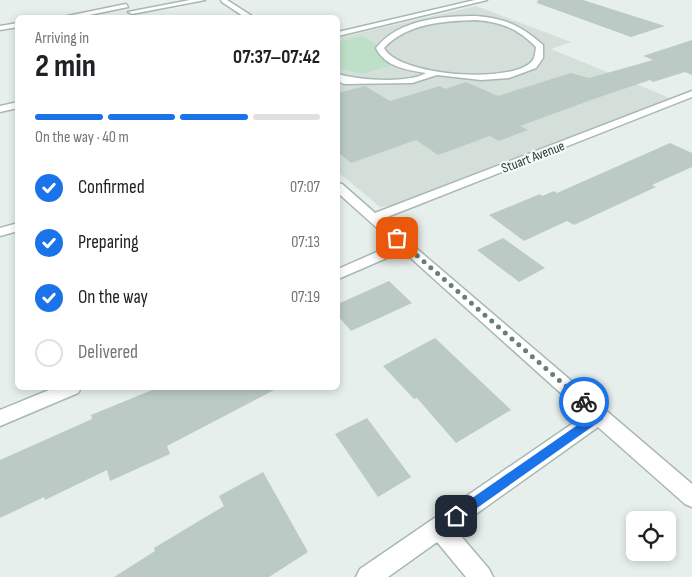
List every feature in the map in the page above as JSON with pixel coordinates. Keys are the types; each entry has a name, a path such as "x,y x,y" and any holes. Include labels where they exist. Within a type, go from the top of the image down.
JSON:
{"street":[{"path":"118,0 135,15 202,0"},
{"path":"226,0 248,15"},
{"path":"340,34 481,0"},
{"path":"77,15 126,6"},
{"path":"340,78 344,81 420,79 434,72 472,78 515,73 536,64 540,57 540,47 513,25 497,20 476,17 443,20 395,32 384,41 380,48 381,52 393,61 434,72"},
{"path":"0,28 15,26"},
{"name":"Stuart Avenue","path":"373,218 692,94"},
{"path":"0,109 15,106"},
{"path":"340,189 692,497"},
{"path":"0,232 15,227"},
{"path":"340,273 405,245"},
{"path":"0,418 67,390"},
{"path":"368,577 599,416"},
{"path":"439,527 481,577"}],"shaded area":[{"path":"476,6 571,42 551,49 670,98 395,206 380,207 340,174 340,38"}],"green space":[{"path":"362,36 376,44 375,48 380,56 396,64 362,74 340,68 340,42"}],"building":[{"path":"538,0 583,0 665,26 631,37 537,3"},
{"path":"692,40 692,75 685,72 653,82 650,80 520,126 528,130 499,141 490,136 438,155 416,140 351,163 340,154 340,92 365,86 390,101 440,86 445,89 466,82 498,96 571,73 589,78 653,60 643,56"},
{"path":"670,143 692,153 692,167 652,185 656,187 574,225 567,221 524,241 489,215 540,194 542,196 554,191 557,193"},
{"path":"503,238 545,268 519,282 477,250"},
{"path":"389,281 412,303 351,331 340,318 340,303"},
{"path":"435,338 511,410 456,443 417,398 414,399 383,366"},
{"path":"152,390 274,390 167,446 170,454 110,481 107,470 45,500 44,497 0,518 0,460 92,419 91,415"},
{"path":"367,418 411,477 378,497 335,434"},
{"path":"263,472 308,552 269,577 114,577 155,551 154,548 224,506 219,496"}],"way so far":[{"path":"397,238 584,402"}],"route":[{"path":"456,516 599,416 584,402"}]}
